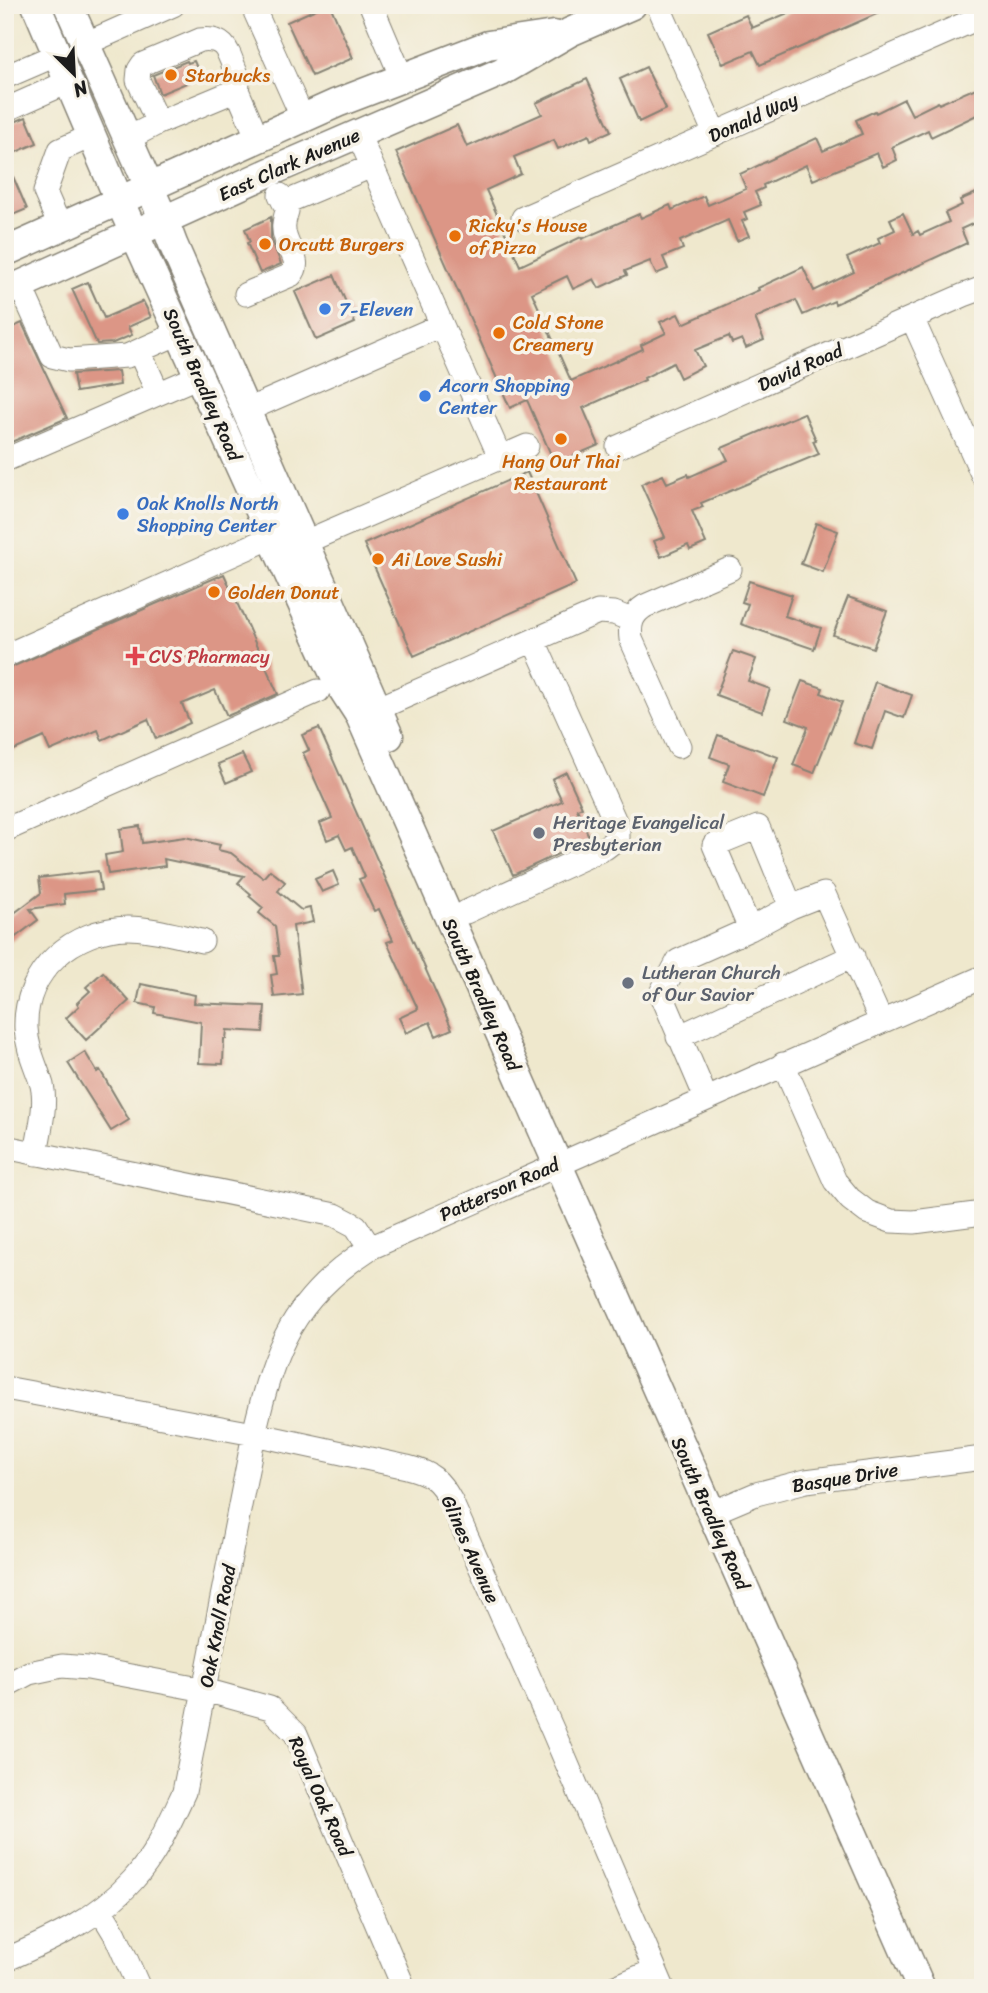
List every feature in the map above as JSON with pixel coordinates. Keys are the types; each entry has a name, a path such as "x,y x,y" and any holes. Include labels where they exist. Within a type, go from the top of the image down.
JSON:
{"main road":[{"name":"South Bradley Road","path":"36,5 119,200 328,661 338,682 369,713 466,912 564,1160"},
{"name":"South Bradley Road","path":"68,5 305,542 369,713 564,1160 719,1510 941,1988"},
{"name":"East Clark Avenue","path":"13,288 501,72 617,8"},
{"name":"East Clark Avenue","path":"5,253 303,118 488,44 570,32"},
{"path":"358,134 360,119 368,111 458,69 488,44"},
{"path":"228,440 253,460 285,526 298,541 305,542 301,550 302,568 329,630 328,661"},
{"name":"South Bradley Road","path":"719,1510 920,1988"}],"street":[{"path":"85,44 136,13 173,5"},
{"path":"252,5 303,118"},
{"path":"371,5 402,78"},
{"path":"658,5 715,134"},
{"name":"Donald Way","path":"523,218 983,16"},
{"path":"158,123 138,80 139,70 143,64 210,38 227,50 239,80 237,90 258,139"},
{"path":"5,77 56,55"},
{"path":"5,110 68,82"},
{"path":"127,139 237,90"},
{"path":"358,134 500,457"},
{"path":"61,229 45,192 60,150 91,136"},
{"path":"246,294 291,275 295,270 297,263 285,237 284,203 372,166"},
{"path":"13,288 52,356 69,360 127,356 180,332"},
{"name":"David Road","path":"618,447 983,288"},
{"path":"912,318 983,476"},
{"path":"247,410 442,326"},
{"path":"139,351 158,393"},
{"path":"5,460 199,376"},
{"path":"305,542 527,446"},
{"path":"5,656 272,537"},
{"path":"680,746 631,639 631,620 645,606 730,569"},
{"path":"369,713 598,612 614,613 631,620"},
{"path":"466,912 605,848 618,838 618,828 534,641"},
{"path":"5,830 318,691"},
{"path":"750,929 714,845 758,828 791,907"},
{"path":"706,1098 661,993 678,961 750,929 791,907 824,894 881,1021"},
{"path":"36,1154 43,1108 43,1087 30,1051 26,1010 40,974 65,948 86,936 110,929 132,928 202,941"},
{"path":"678,1037 853,956"},
{"name":"Patterson Road","path":"370,1248 983,976"},
{"path":"783,1064 835,1181 850,1199 867,1212 891,1222 914,1222 983,1213"},
{"path":"5,1147 335,1215 356,1226 370,1248"},
{"name":"Oak Knoll Road","path":"5,1960 58,1936 101,1910 134,1880 162,1838 184,1792 265,1385 290,1326 316,1292 345,1264 370,1248"},
{"name":"Glines Avenue","path":"5,1388 254,1434 407,1467 425,1472 441,1484 451,1501 659,1979"},
{"name":"Basque Drive","path":"719,1510 757,1494 806,1480 983,1458"},
{"name":"Royal Oak Road","path":"5,1686 29,1673 62,1666 88,1668 205,1690 270,1707 296,1734 404,1988"},
{"path":"101,1910 139,1988"},
{"path":"612,1988 659,1979"}],"building":[{"path":"330,5 353,58 312,76 287,22"},
{"path":"807,5 897,5 760,65 753,51 723,64 708,32 746,15 752,28"},
{"path":"187,61 194,61 201,77 160,94 153,75"},
{"path":"646,67 666,109 639,122 620,79"},
{"path":"587,79 611,131 591,140 589,135 558,149 554,140 514,157 521,174 486,190 520,266 581,237 582,239 639,214 641,218 670,205 672,210 704,196 708,205 746,189 740,174 817,138 823,151 862,134 856,120 904,99 912,115 983,85 983,112 931,137 928,130 892,147 897,160 883,167 877,153 813,180 806,165 763,185 764,188 755,192 761,205 744,212 747,219 742,221 749,236 737,241 728,220 680,241 683,249 663,257 668,269 656,274 650,261 625,271 627,275 599,288 594,279 573,289 567,276 532,293 571,381 643,349 641,345 666,333 660,322 678,314 683,324 803,267 814,291 854,272 847,258 880,243 878,238 895,230 890,219 903,213 913,234 918,231 920,235 949,222 945,213 962,205 960,200 983,190 983,219 961,229 967,243 835,304 834,301 803,315 796,300 755,318 764,340 746,348 742,339 732,343 729,336 695,350 703,366 680,378 673,363 644,378 645,380 583,408 599,445 555,464 527,400 510,408 396,152 457,125 467,147 542,114 536,103"},
{"path":"26,117 37,143 5,157 5,126"},
{"path":"5,158 27,209 10,216 5,206"},
{"path":"271,217 271,238 281,264 260,273 247,243 250,242 245,229"},
{"path":"334,275 355,323 316,340 295,292"},
{"path":"88,282 104,318 143,301 151,317 128,327 132,335 113,343 97,344 72,289"},
{"path":"22,323 67,418 9,443 5,435 5,331"},
{"path":"118,371 120,385 76,392 73,374"},
{"path":"804,413 819,454 701,503 703,507 692,511 706,543 690,550 688,545 661,557 654,541 665,537 641,484 663,475 667,483 688,474 689,477 728,460 722,448"},
{"path":"527,472 576,584 414,656 364,544"},
{"path":"816,523 838,531 823,572 801,564"},
{"path":"224,574 278,694 227,716 215,690 182,704 190,723 156,739 148,719 102,740 98,730 50,751 44,737 5,754 5,670"},
{"path":"749,581 792,595 785,616 821,628 814,649 741,624 748,604 742,602"},
{"path":"848,597 887,611 873,648 833,635"},
{"path":"733,651 756,659 748,681 770,689 762,712 716,695"},
{"path":"802,681 823,688 821,693 842,702 814,773 793,765 808,727 787,719"},
{"path":"875,682 912,695 904,718 885,711 872,749 854,743"},
{"path":"319,728 452,1029 436,1036 430,1022 406,1033 399,1018 418,1009 387,942 393,940 379,909 374,911 359,879 365,877 352,847 346,850 339,835 327,840 320,823 332,818 303,753 309,750 302,735"},
{"path":"718,735 778,757 763,797 723,782 729,764 710,757"},
{"path":"242,754 251,772 226,783 218,764"},
{"path":"566,772 582,807 577,809 590,839 513,875 493,831 562,801 552,779"},
{"path":"140,826 142,843 185,837 220,845 218,850 231,853 263,878 270,870 285,882 278,891 301,910 310,908 313,922 293,926 302,994 274,997 271,975 277,974 274,956 279,956 275,926 259,913 263,908 238,883 244,876 164,859 165,866 108,874 105,855 123,852 120,829"},
{"path":"98,871 101,890 64,894 65,904 30,909 38,920 5,945 5,920 41,893 39,878"},
{"path":"333,871 339,885 322,892 315,879"},
{"path":"103,972 129,1001 86,1040 66,1018 90,991 86,987"},
{"path":"141,984 195,995 194,1003 265,1006 263,1032 227,1030 223,1064 199,1063 201,1022 154,1013 155,1007 137,1003"},
{"path":"85,1052 97,1072 100,1070 129,1120 111,1131 68,1063"}],"place":[{"name":"Starbucks","path":"171,75"},
{"name":"Ricky's House of Pizza","path":"455,236"},
{"name":"Orcutt Burgers","path":"265,244"},
{"name":"7-Eleven","path":"325,309"},
{"name":"Cold Stone Creamery","path":"499,333"},
{"name":"Acorn Shopping Center","path":"425,396"},
{"name":"Hang Out Thai Restaurant","path":"561,439"},
{"name":"Oak Knolls North Shopping Center","path":"123,514"},
{"name":"Ai Love Sushi","path":"378,559"},
{"name":"Golden Donut","path":"214,592"},
{"name":"CVS Pharmacy","path":"135,656"},
{"name":"Heritage Evangelical Presbyterian","path":"539,833"},
{"name":"Lutheran Church of Our Savior","path":"628,983"}]}
